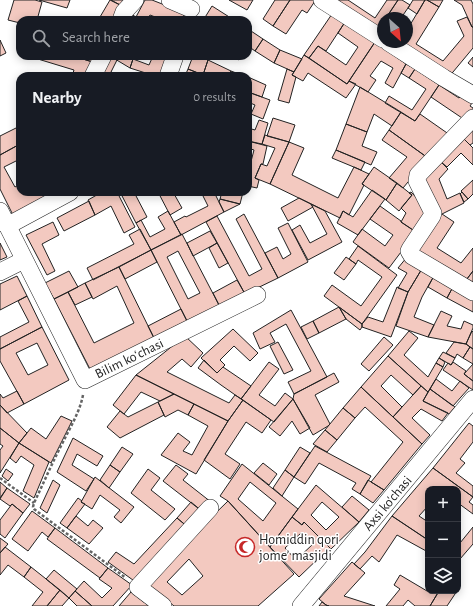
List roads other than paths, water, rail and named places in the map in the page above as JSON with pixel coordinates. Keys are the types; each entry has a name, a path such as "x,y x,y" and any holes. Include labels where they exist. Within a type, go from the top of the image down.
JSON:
{"street":[{"path":"122,16 124,12 135,0"},
{"path":"170,0 191,10"},
{"path":"322,0 377,35"},
{"path":"397,48 473,95"},
{"path":"95,72 101,60"},
{"path":"169,72 174,60"},
{"path":"473,118 418,174 417,181 433,213 409,251 412,256 473,292"},
{"path":"4,218 60,196"},
{"name":"Bilim koʻchasi","path":"4,218 85,380 257,295"},
{"path":"0,272 24,260"},
{"name":"Axsi ko'chasi","path":"301,606 473,399"},
{"path":"163,606 138,587 210,508"}],"place":[{"name":"Homiddin qori jome’ masjidi","path":"245,547"}]}
